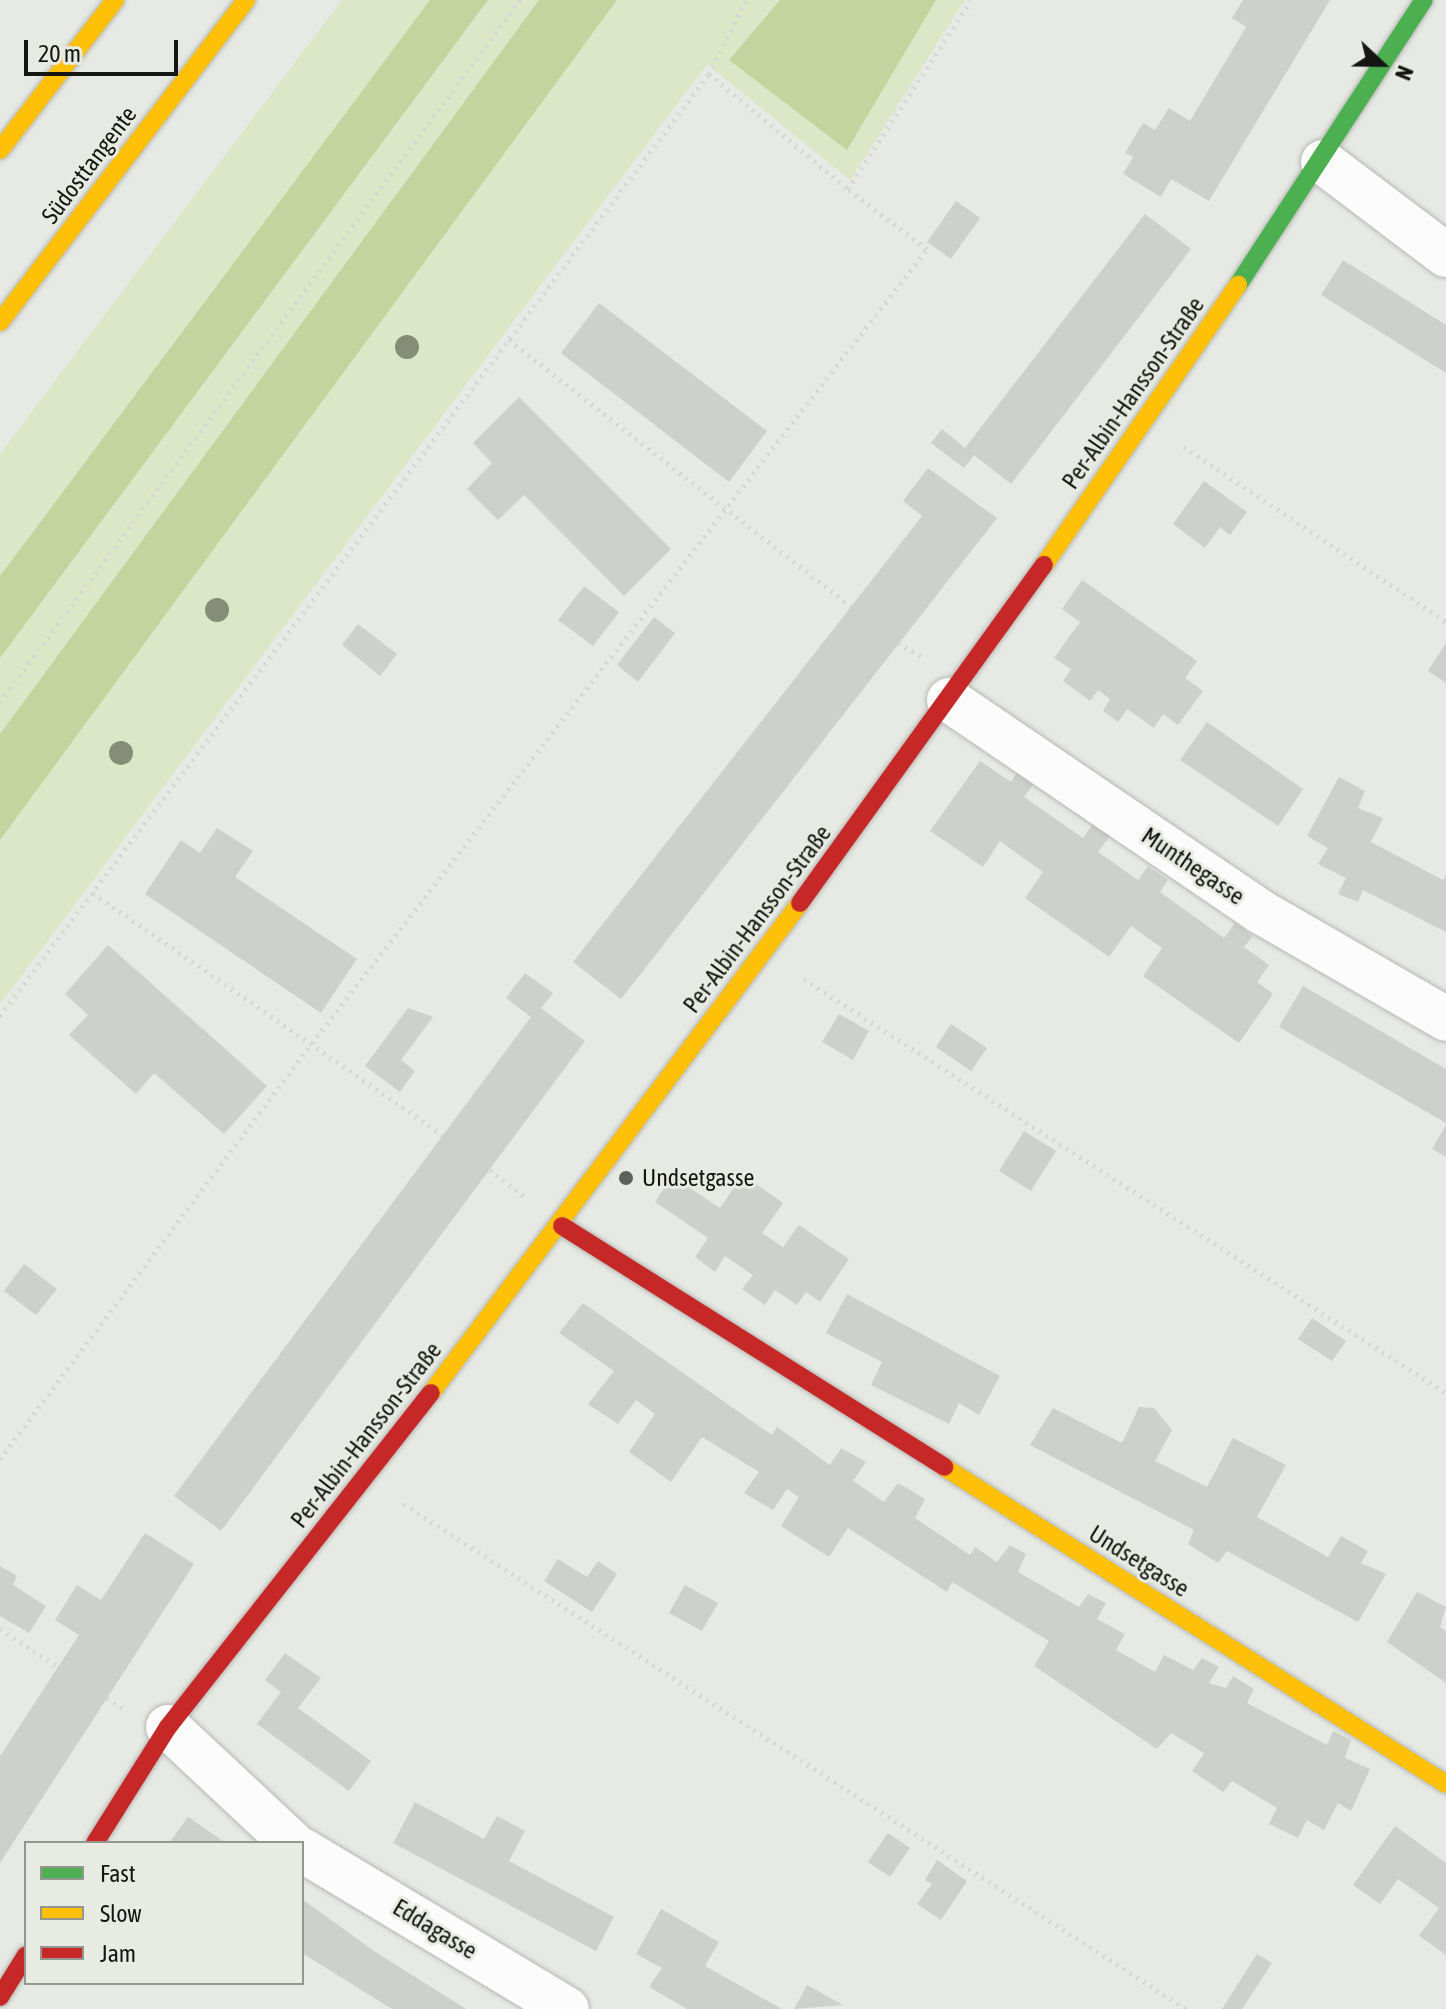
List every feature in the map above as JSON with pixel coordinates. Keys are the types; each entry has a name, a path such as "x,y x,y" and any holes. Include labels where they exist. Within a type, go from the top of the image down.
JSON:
{"main road":[{"path":"0,150 115,0"},
{"name":"Südosttangente","path":"0,322 246,0"},
{"name":"Per-Albin-Hansson-Straße","path":"96,1841 168,1727 562,1226 949,700 1323,162 1424,0"},
{"name":"Undsetgasse","path":"562,1226 1446,1784"},
{"path":"0,1997 24,1958"}],"street":[{"path":"1323,162 1446,255"},
{"name":"Munthegasse","path":"949,700 1261,912 1446,1019"},
{"path":"168,1727 290,1841"},
{"name":"Eddagasse","path":"304,1851 567,2009"}],"path":[{"path":"0,702 520,0"},
{"path":"0,1016 709,74 746,0"},
{"path":"848,189 971,0"},
{"path":"0,1459 312,1043 722,507 927,249 848,189 709,74"},
{"path":"509,340 851,606"},
{"path":"1143,420 1446,622"},
{"path":"93,893 443,1135"},
{"path":"763,952 1446,1393"},
{"path":"363,1477 1186,2009"},
{"path":"0,1629 58,1667"}],"green space":[{"path":"342,0 430,0 0,576 0,454"},
{"path":"430,0 488,0 0,658 0,576"},
{"path":"488,0 539,0 0,734 0,658"},
{"path":"539,0 617,0 0,840 0,734"},
{"path":"617,0 780,0 729,60 847,149 936,0 965,0 850,180 707,64 0,1004 0,840 5,830"},
{"path":"780,0 936,0 847,150 729,60"}],"building":[{"path":"1243,0 1330,0 1209,201 1171,179 1161,197 1123,174 1133,157 1125,153 1143,123 1155,130 1169,108 1190,121 1246,27 1232,18"},
{"path":"956,201 980,218 951,259 927,242"},
{"path":"1145,214 1191,249 1011,484 974,455 964,468 931,443 942,429 965,448"},
{"path":"1343,260 1446,325 1446,373 1321,295"},
{"path":"599,303 767,431 729,482 561,353"},
{"path":"519,397 671,549 624,596 524,495 498,520 467,489 492,463 473,443"},
{"path":"928,468 997,518 621,999 573,962 922,516 903,501"},
{"path":"1204,481 1247,512 1230,535 1220,527 1205,548 1173,524"},
{"path":"1082,580 1197,661 1185,678 1203,691 1178,725 1163,714 1154,728 1127,709 1118,722 1103,711 1110,699 1098,690 1090,701 1063,681 1071,669 1054,658 1080,622 1062,609"},
{"path":"584,586 619,612 593,646 558,620"},
{"path":"654,617 675,633 638,682 617,665"},
{"path":"358,624 397,654 380,676 342,645"},
{"path":"1446,643 1446,683 1428,671"},
{"path":"1207,722 1303,789 1278,826 1180,760"},
{"path":"980,761 1011,782 1019,769 1036,781 1024,797 1083,838 1093,824 1110,836 1098,852 1138,880 1148,866 1168,880 1160,892 1224,938 1235,923 1253,936 1244,947 1269,965 1257,982 1273,994 1239,1043 1143,976 1162,948 1131,926 1109,957 1025,898 1043,872 1000,841 983,867 930,831"},
{"path":"1339,777 1365,791 1358,808 1383,818 1371,842 1443,880 1446,875 1446,932 1363,890 1358,902 1338,894 1346,878 1318,864 1328,848 1307,836"},
{"path":"217,828 253,851 235,877 357,959 321,1013 145,894 181,840 200,853"},
{"path":"108,945 267,1086 224,1134 154,1073 136,1094 69,1035 88,1015 65,994"},
{"path":"525,973 553,993 541,1008 585,1041 221,1531 174,1496 531,1017 506,998"},
{"path":"1303,986 1446,1069 1446,1123 1279,1027"},
{"path":"408,1008 433,1017 401,1060 415,1071 400,1092 365,1066"},
{"path":"839,1014 869,1031 853,1060 822,1042"},
{"path":"951,1024 987,1048 971,1071 936,1047"},
{"path":"1446,1125 1446,1157 1432,1149"},
{"path":"1024,1131 1056,1151 1031,1191 999,1171"},
{"path":"743,1175 783,1203 762,1233 783,1247 799,1225 849,1259 820,1302 806,1292 797,1305 775,1290 765,1305 742,1289 753,1275 725,1256 715,1272 695,1257 708,1238 655,1202 672,1176 720,1208"},
{"path":"24,1264 57,1289 36,1315 4,1291"},
{"path":"847,1294 1000,1376 979,1415 959,1403 949,1424 871,1385 882,1362 826,1333"},
{"path":"583,1303 772,1435 777,1427 830,1465 841,1448 866,1462 853,1481 884,1502 898,1483 925,1499 915,1518 970,1555 975,1547 997,1562 1010,1545 1026,1554 1018,1572 1079,1607 1088,1594 1106,1603 1097,1619 1125,1634 1116,1650 1155,1672 1164,1655 1193,1670 1202,1658 1219,1667 1209,1683 1226,1688 1233,1676 1254,1689 1247,1703 1327,1745 1333,1731 1351,1740 1345,1758 1370,1769 1351,1811 1338,1803 1324,1830 1307,1820 1298,1838 1269,1824 1277,1808 1232,1781 1223,1792 1192,1771 1204,1753 1171,1733 1157,1749 1034,1666 1049,1641 952,1582 947,1592 848,1528 829,1557 781,1526 799,1497 787,1489 773,1510 744,1493 759,1472 702,1437 671,1482 629,1452 655,1414 636,1400 618,1424 588,1404 614,1371 559,1333"},
{"path":"1312,1318 1346,1341 1332,1361 1298,1339"},
{"path":"1139,1407 1154,1408 1172,1430 1155,1461 1207,1487 1233,1438 1286,1465 1257,1517 1328,1557 1341,1536 1368,1551 1361,1563 1386,1574 1358,1622 1227,1551 1218,1563 1188,1544 1194,1530 1030,1445 1053,1408 1122,1443"},
{"path":"145,1533 194,1564 0,1863 0,1756 79,1635 55,1620 77,1585 101,1600"},
{"path":"558,1559 587,1577 598,1561 617,1574 592,1612 544,1581"},
{"path":"0,1566 17,1576 13,1585 46,1606 29,1633 0,1616"},
{"path":"685,1585 718,1603 702,1631 669,1613"},
{"path":"1417,1592 1446,1607 1440,1627 1446,1631 1446,1683 1387,1642"},
{"path":"285,1653 321,1678 298,1708 371,1761 349,1791 257,1724 281,1692 265,1680"},
{"path":"415,1802 484,1839 497,1816 525,1831 509,1861 614,1917 596,1951 393,1843"},
{"path":"188,1817 223,1841 170,1841"},
{"path":"1395,1826 1446,1863 1446,1955 1419,1936 1439,1908 1398,1879 1380,1904 1353,1885"},
{"path":"888,1833 910,1848 890,1877 868,1862"},
{"path":"937,1860 967,1881 941,1920 917,1904 932,1884 925,1880"},
{"path":"304,1900 374,1951 466,2009 392,2009 304,1954"},
{"path":"661,1909 719,1942 705,1966 782,2009 687,2009 649,1987 662,1968 636,1954"},
{"path":"1257,1954 1272,1963 1242,2009 1222,2009"},
{"path":"807,1985 843,2005 794,2009"}],"traffic: fast":[{"path":"1238,285 1424,0"}],"traffic: slow":[{"path":"0,150 115,0"},
{"path":"0,322 246,0"},
{"path":"1044,565 1238,285"},
{"path":"431,1393 800,903"},
{"path":"944,1467 1446,1784"}],"traffic: jam":[{"path":"800,903 1044,565"},
{"path":"562,1226 944,1467"},
{"path":"96,1841 168,1727 431,1393"},
{"path":"0,1997 24,1958"}],"place":[{"name":"Undsetgasse","path":"626,1178"}]}
